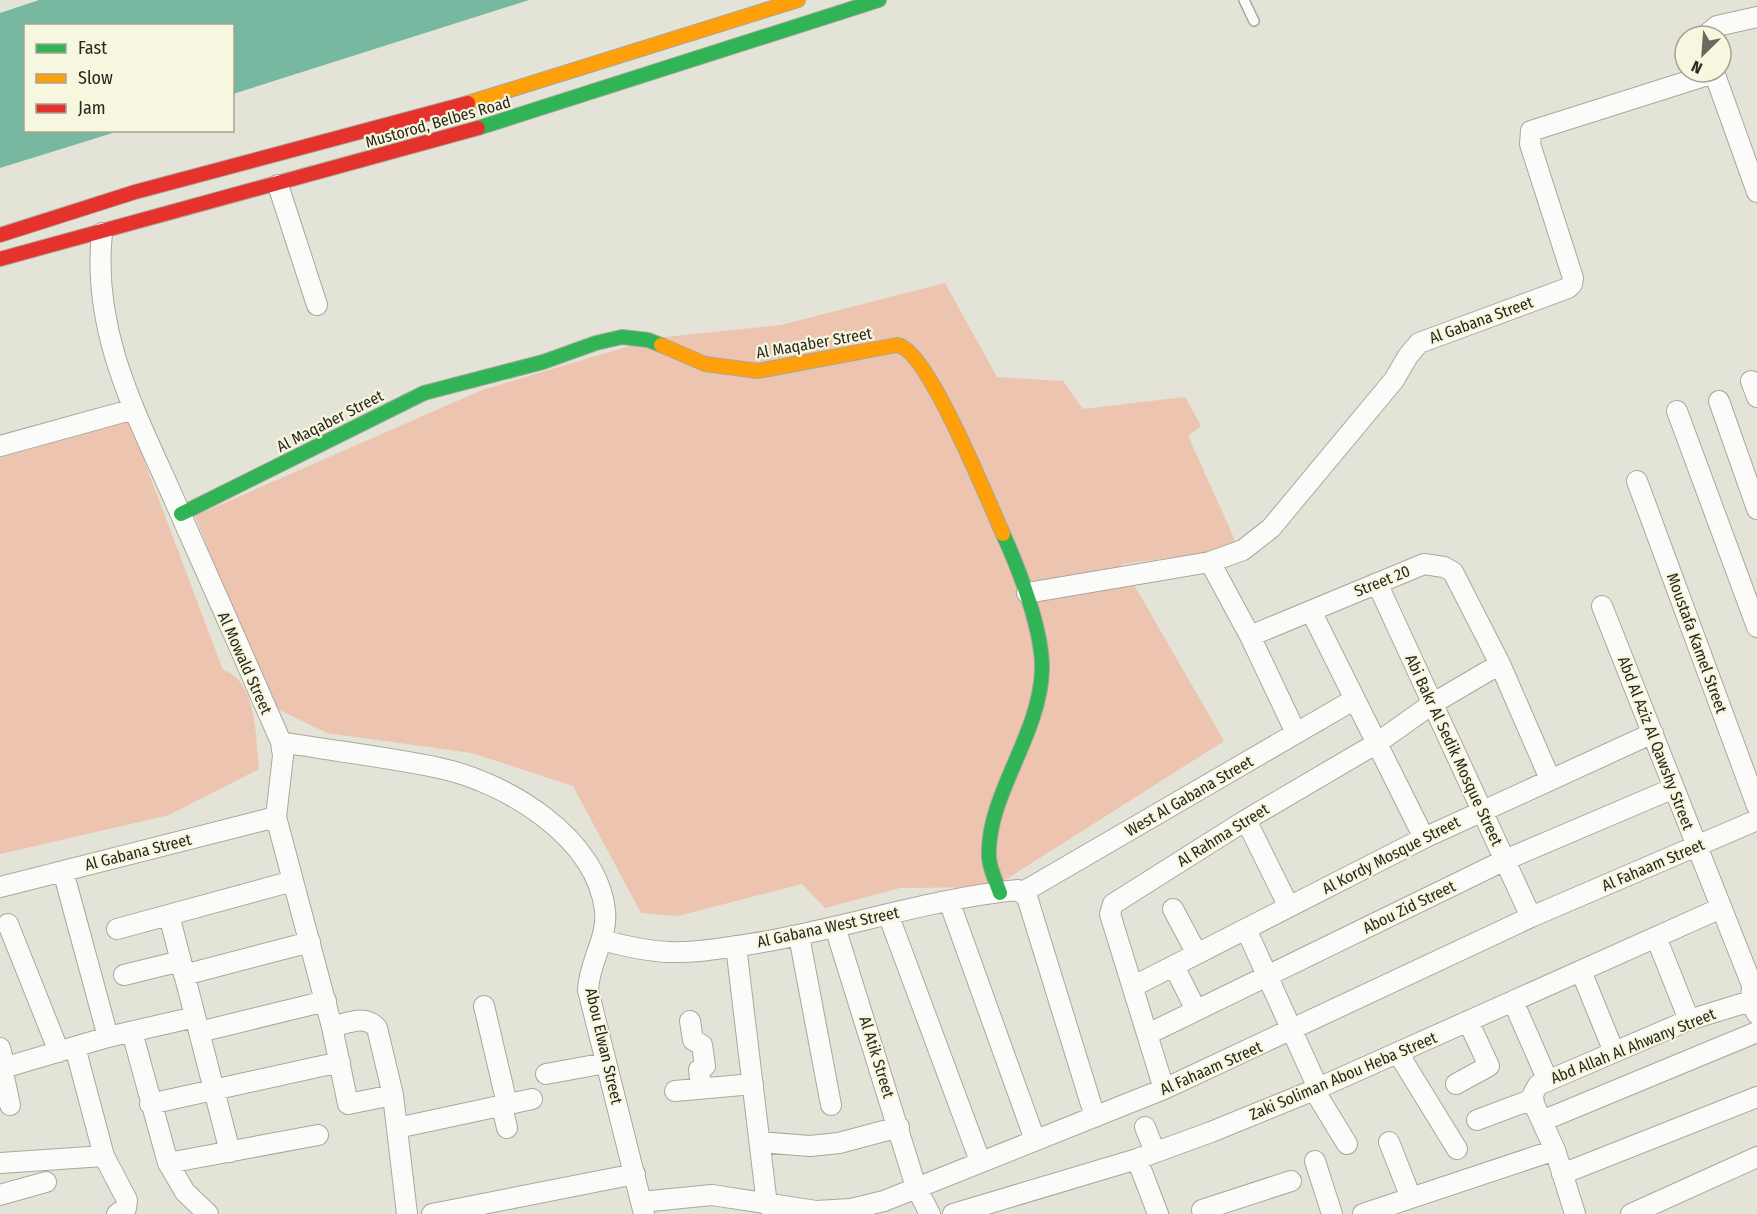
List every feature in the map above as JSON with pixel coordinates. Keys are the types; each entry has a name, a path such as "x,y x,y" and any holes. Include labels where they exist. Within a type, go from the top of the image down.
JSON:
{"main road":[{"name":"Mustorod, Belbes Road","path":"0,236 135,192 500,95 644,52 798,0"},
{"name":"Mustorod, Belbes Road","path":"0,259 144,222 514,118 879,0"},
{"path":"135,192 144,222"},
{"name":"Al Maqaber Street","path":"181,514 424,393 543,362 596,343 622,338 648,339 705,364 749,370 897,345 904,346 914,354 945,406 1010,547 1027,593 1040,647 1040,694 1034,717 991,826 989,860 1014,892"}],"street":[{"path":"1726,24 1757,17"},
{"name":"Al Gabana Street","path":"1027,593 1210,562 1243,550 1271,528 1394,380 1411,351 1419,343 1572,284 1530,144 1531,131 1677,84"},
{"path":"1718,84 1757,192"},
{"path":"278,185 317,305"},
{"name":"Al Mowald Street","path":"102,232 100,289 109,344 134,409 281,742 283,756 276,817 333,1027 348,1104 393,1095"},
{"path":"1719,401 1757,509"},
{"path":"0,446 134,409"},
{"path":"1677,411 1757,627"},
{"name":"Moustafa Kamel Street","path":"1637,481 1757,806"},
{"path":"1210,562 1250,636 1296,733"},
{"name":"Street 20","path":"1250,636 1424,564 1444,567 1453,572 1500,664 1550,779"},
{"name":"Abi Bakr Al Sedik Mosque Street","path":"1377,583 1531,917"},
{"name":"Abd Al Aziz Al Qawshy Street","path":"1602,606 1752,985 1755,1004"},
{"path":"1311,611 1424,838"},
{"name":"Al Rahma Street","path":"1164,1089 1110,914 1113,904 1246,820 1377,743 1432,704 1500,664"},
{"name":"West Al Gabana Street","path":"1014,892 1355,699"},
{"name":"Al Kordy Mosque Street","path":"1134,986 1424,838 1653,733"},
{"name":"Abou Elwan Street","path":"281,742 440,768 488,784 532,808 571,840 589,861 601,886 606,914 602,940 589,972 588,990 642,1208"},
{"name":"Abou Zid Street","path":"1148,1034 1267,976 1306,967 1505,860 1674,788"},
{"name":"Al Gabana Street","path":"0,887 276,817"},
{"path":"1246,820 1289,907"},
{"name":"Al Fahaam Street","path":"642,1208 712,1195 747,1198 767,1205 817,1212 851,1209 885,1201 1164,1089 1292,1031 1531,917 1757,820"},
{"path":"63,871 108,1037"},
{"path":"117,929 294,881"},
{"path":"1014,892 1027,897 1095,1117"},
{"name":"Al Gabana West Street","path":"602,940 635,948 669,952 702,951 799,936 950,901 1014,892"},
{"path":"950,901 1035,1140"},
{"name":"Zaki Soliman Abou Heba Street","path":"954,1214 1137,1159 1316,1089 1721,908"},
{"path":"1173,909 1197,954"},
{"path":"888,914 980,1161"},
{"path":"170,915 230,1152"},
{"path":"8,924 67,1050 104,1156 128,1200 126,1208 117,1214"},
{"name":"Al Atik Street","path":"835,927 916,1187 930,1214"},
{"path":"1246,929 1316,1089 1347,1144"},
{"path":"799,936 831,1105"},
{"path":"1656,937 1689,1020"},
{"path":"124,975 183,968 310,942"},
{"path":"736,946 767,1205"},
{"path":"1174,966 1196,1010"},
{"path":"1581,971 1614,1052"},
{"path":"10,1106 2,1063 67,1050 132,1032 197,1024 326,1001"},
{"path":"1513,1001 1548,1081"},
{"name":"Abd Allah Al Ahwany Street","path":"1575,1214 1555,1150 1533,1099 1538,1085 1689,1020 1755,1004"},
{"path":"484,1006 507,1128"},
{"path":"333,1027 361,1020 374,1024 393,1095 407,1214"},
{"path":"690,1021 693,1040 702,1045 705,1066 699,1070 701,1088"},
{"path":"1456,1084 1489,1065 1468,1021"},
{"path":"132,1032 168,1163 185,1192 208,1214"},
{"path":"1542,1121 1757,1032"},
{"path":"1398,1053 1457,1149"},
{"path":"150,1104 340,1062"},
{"path":"546,1074 606,1063"},
{"path":"675,1091 753,1084"},
{"path":"1562,1174 1757,1096"},
{"path":"397,1128 532,1099"},
{"path":"1477,1120 1533,1099"},
{"path":"1145,1126 1155,1152"},
{"path":"760,1142 810,1146 829,1144 899,1127"},
{"path":"168,1163 318,1135"},
{"path":"1389,1142 1411,1198"},
{"path":"1363,1214 1555,1150"},
{"path":"0,1163 104,1156"},
{"path":"1631,1214 1757,1157"},
{"path":"1137,1159 1158,1214"},
{"path":"1314,1161 1332,1214"},
{"path":"432,1214 494,1208 635,1174"},
{"path":"1202,1210 1226,1208 1291,1181"},
{"path":"0,1195 46,1182"}],"lane":[{"path":"1244,0 1254,21"}],"shaded area":[{"path":"39,0 529,0 234,94 234,24 24,24 24,132 116,132 0,168 0,13"},
{"path":"945,283 997,377 1063,381 1083,409 1185,397 1201,426 1188,436 1239,549 1122,564 1224,741 994,887 900,888 825,908 802,884 678,916 641,913 573,786 472,753 327,733 271,706 195,516 482,390 656,338 781,325"},
{"path":"128,418 223,670 234,676 243,686 249,698 253,712 259,769 169,815 0,854 0,453"}],"traffic: fast":[{"path":"478,128 879,0"},
{"path":"181,514 424,393 543,362 596,343 622,337 648,340 661,345"},
{"path":"1000,893 989,858 990,835 1004,789 1032,718 1039,694 1042,670 1039,637 1034,619 1023,582 1003,534"}],"traffic: slow":[{"path":"468,103 798,0"},
{"path":"661,345 705,364 758,371 897,345 910,353 925,372 940,398 1003,534"}],"traffic: jam":[{"path":"0,235 135,192 468,103"},
{"path":"0,259 478,128"}]}
